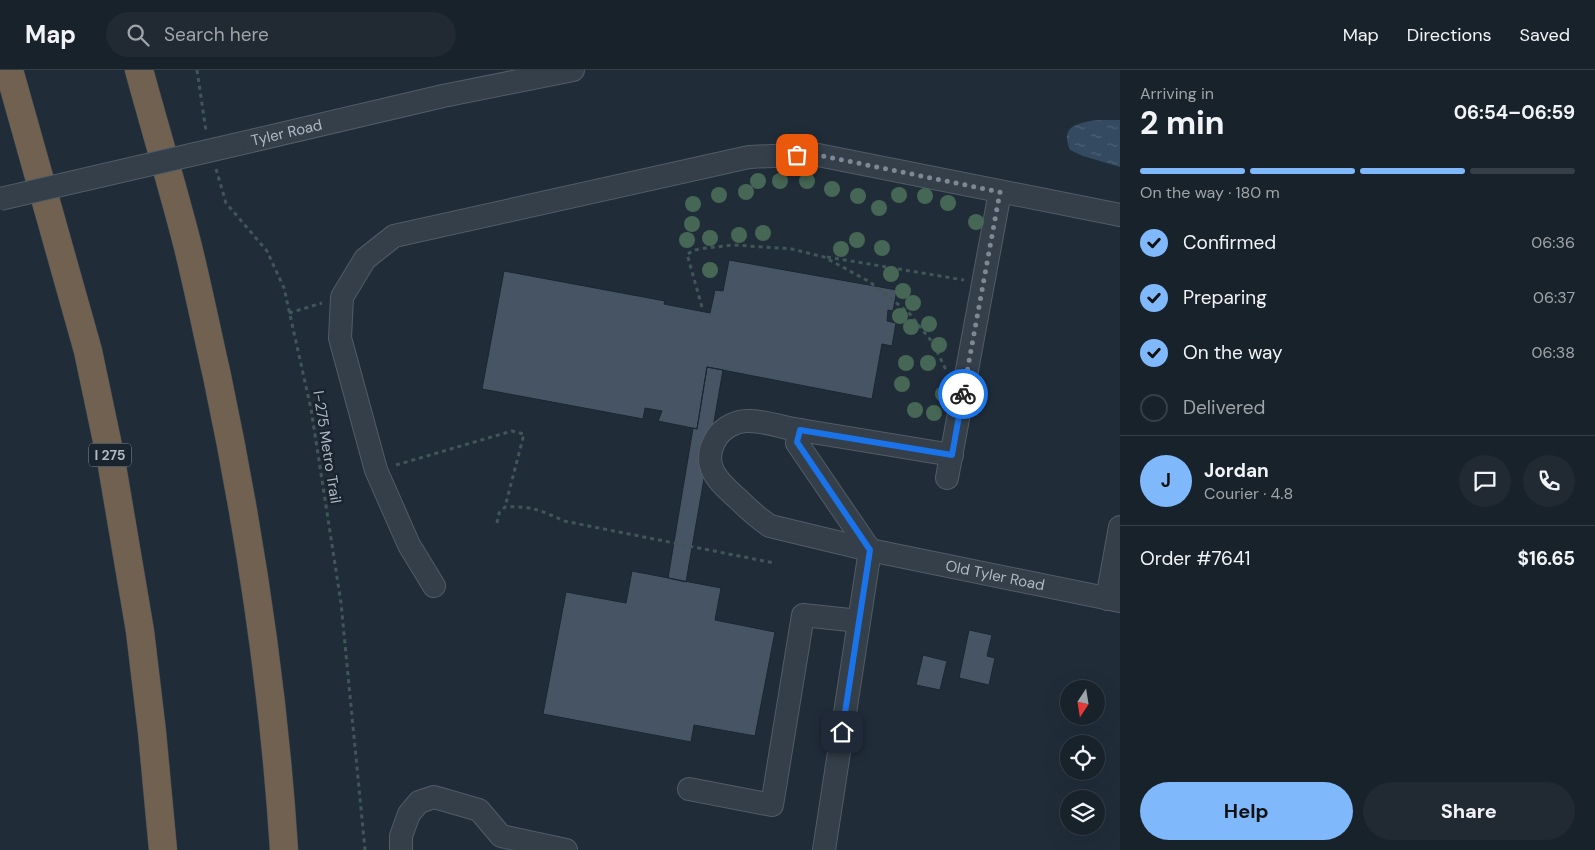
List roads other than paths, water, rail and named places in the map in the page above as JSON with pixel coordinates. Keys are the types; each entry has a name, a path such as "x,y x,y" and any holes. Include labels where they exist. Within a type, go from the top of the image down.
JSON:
{"highway":[{"name":"I 275","path":"10,70 88,351 111,460 141,640 163,850"},
{"path":"139,70 187,244 230,439 261,621 271,705 284,850"}],"street":[{"name":"Tyler Road","path":"0,199 443,96 573,70"},
{"path":"434,586 409,545 376,470 340,338 342,297 365,259 394,236 750,157 813,154 1120,215"},
{"path":"947,478 1000,192"},
{"name":"Old Tyler Road","path":"952,455 746,421 733,425 720,434 715,441 711,467 719,482 757,518 770,526 870,550 1114,600"},
{"path":"800,430 797,442 870,550 824,850"},
{"path":"1114,600 1120,526"},
{"path":"689,789 772,804 804,615 859,621"},
{"path":"401,850 401,836 409,814 419,802 434,797 479,810 501,836 566,850"}],"water":[{"path":"1095,120 1120,120 1120,167 1070,150 1067,142 1069,131 1076,125"}]}
